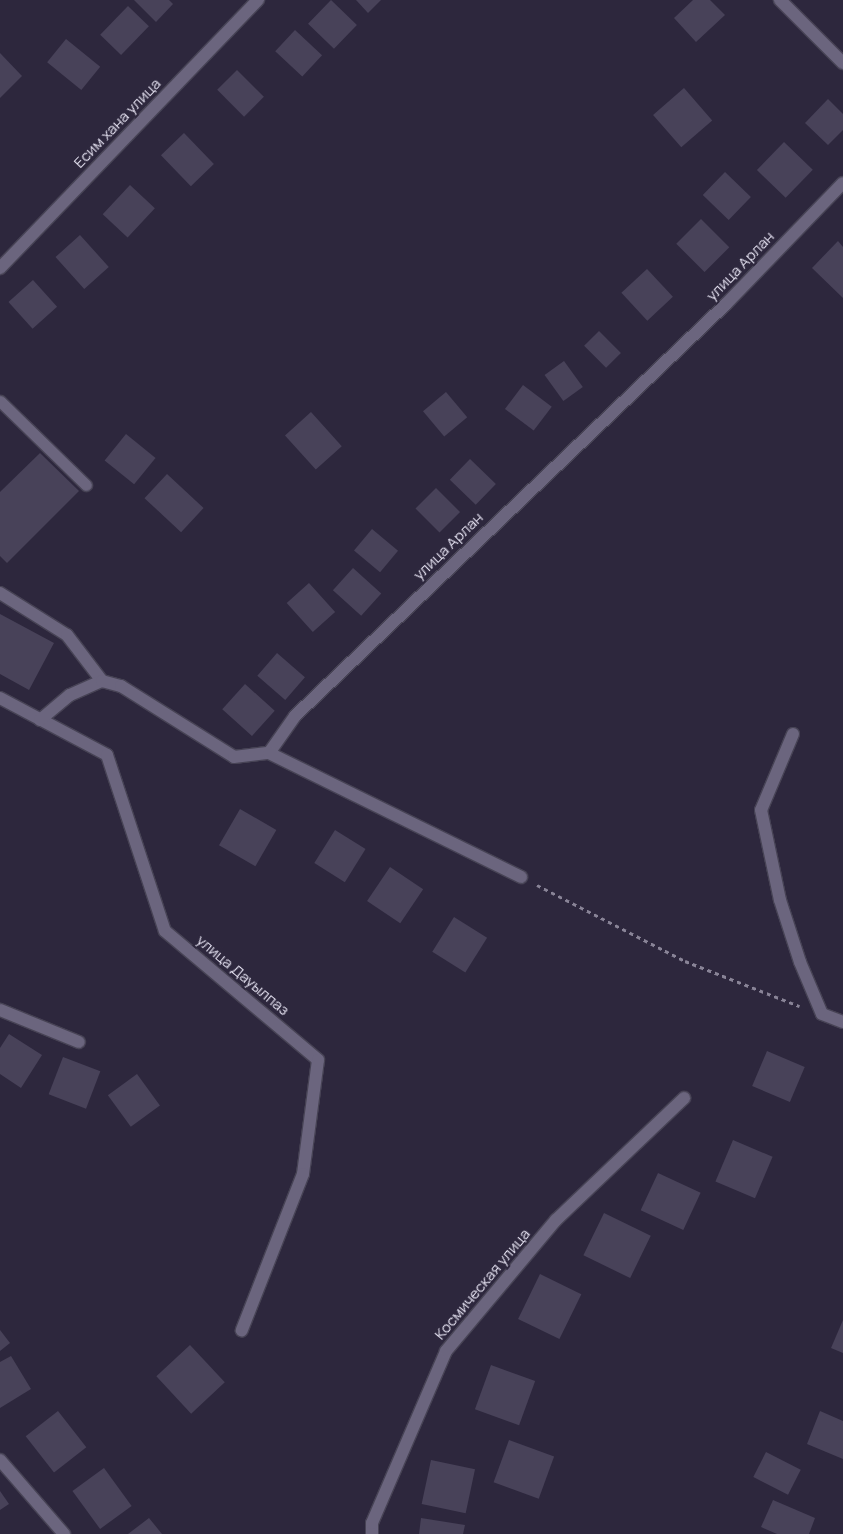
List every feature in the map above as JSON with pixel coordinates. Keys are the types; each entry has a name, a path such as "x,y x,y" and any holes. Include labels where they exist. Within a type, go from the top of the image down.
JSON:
{"street":[{"name":"Есим хана улица","path":"0,268 258,0"},
{"path":"780,0 843,63"},
{"name":"улица Арлан","path":"269,753 295,716 726,304 843,183"},
{"path":"0,593 67,635 102,681"},
{"path":"40,720 70,695 102,681 122,686 234,757 269,753 521,877"},
{"name":"улица Дауылпаз","path":"0,698 107,755 166,931 318,1060 303,1174 242,1330"},
{"path":"793,734 761,810 780,900 822,1014 843,1022"},
{"path":"0,1010 79,1042"},
{"name":"Космическая улица","path":"372,1534 372,1522 446,1351 556,1220 684,1098"},
{"path":"0,1460 64,1534"}],"lane":[{"path":"0,402 86,485"}],"path":[{"path":"521,877 685,961 822,1014"}],"building":[{"path":"134,0 169,0 173,4 156,22"},
{"path":"331,0 357,25 334,49 308,24"},
{"path":"356,0 381,0 368,13"},
{"path":"693,0 710,0 725,15 696,42 674,18"},
{"path":"128,6 149,26 121,55 100,35"},
{"path":"295,30 322,55 302,76 275,51"},
{"path":"66,39 100,67 81,90 47,62"},
{"path":"0,53 22,76 0,98"},
{"path":"237,70 264,97 244,117 217,90"},
{"path":"684,88 712,120 681,147 653,115"},
{"path":"828,99 843,114 843,130 828,145 805,123"},
{"path":"184,133 214,164 191,186 161,155"},
{"path":"784,142 813,170 786,198 757,170"},
{"path":"725,172 751,197 729,220 703,195"},
{"path":"130,185 155,208 128,237 103,214"},
{"path":"701,219 729,247 705,272 676,244"},
{"path":"80,235 109,267 84,289 55,257"},
{"path":"838,241 843,247 843,298 812,268"},
{"path":"647,269 673,297 647,321 621,293"},
{"path":"33,280 57,307 33,329 8,302"},
{"path":"599,331 621,353 606,368 584,346"},
{"path":"564,361 583,387 563,401 545,375"},
{"path":"523,385 552,407 534,431 505,409"},
{"path":"446,392 467,417 444,437 423,411"},
{"path":"311,412 342,446 316,470 285,435"},
{"path":"126,434 156,458 134,484 105,460"},
{"path":"40,453 79,491 7,563 0,556 0,492"},
{"path":"470,459 496,484 476,505 450,480"},
{"path":"167,474 204,508 181,532 144,498"},
{"path":"436,488 460,512 440,533 415,509"},
{"path":"372,529 398,551 380,572 354,550"},
{"path":"353,568 381,593 361,616 333,590"},
{"path":"309,583 335,612 313,632 287,603"},
{"path":"0,614 54,643 29,690 0,674"},
{"path":"277,653 305,677 285,700 257,676"},
{"path":"245,684 275,711 252,736 222,709"},
{"path":"240,809 276,830 255,866 219,845"},
{"path":"335,830 366,849 345,882 314,863"},
{"path":"390,867 423,889 400,923 367,901"},
{"path":"454,917 487,938 465,972 432,952"},
{"path":"9,1034 42,1055 21,1088 0,1074 0,1048"},
{"path":"767,1051 805,1067 790,1102 752,1086"},
{"path":"63,1057 100,1071 86,1109 49,1094"},
{"path":"137,1074 160,1106 131,1127 108,1095"},
{"path":"733,1140 773,1157 755,1198 715,1181"},
{"path":"658,1173 701,1193 683,1230 641,1210"},
{"path":"604,1213 651,1236 630,1278 583,1255"},
{"path":"540,1274 581,1294 559,1339 518,1319"},
{"path":"843,1320 843,1353 831,1348"},
{"path":"0,1330 10,1343 0,1351"},
{"path":"190,1345 225,1382 191,1414 156,1376"},
{"path":"11,1356 31,1389 0,1408 0,1362"},
{"path":"491,1365 535,1381 519,1425 475,1409"},
{"path":"58,1411 86,1447 54,1472 26,1436"},
{"path":"820,1411 843,1421 843,1459 807,1444"},
{"path":"509,1440 554,1456 539,1499 494,1482"},
{"path":"766,1452 801,1470 788,1495 753,1477"},
{"path":"431,1460 475,1469 466,1513 422,1504"},
{"path":"104,1468 132,1506 100,1529 72,1491"},
{"path":"0,1491 9,1504 0,1510"},
{"path":"773,1500 815,1518 809,1534 777,1534 761,1527"},
{"path":"149,1518 162,1534 128,1534"},
{"path":"421,1518 465,1525 463,1534 419,1534"}]}
